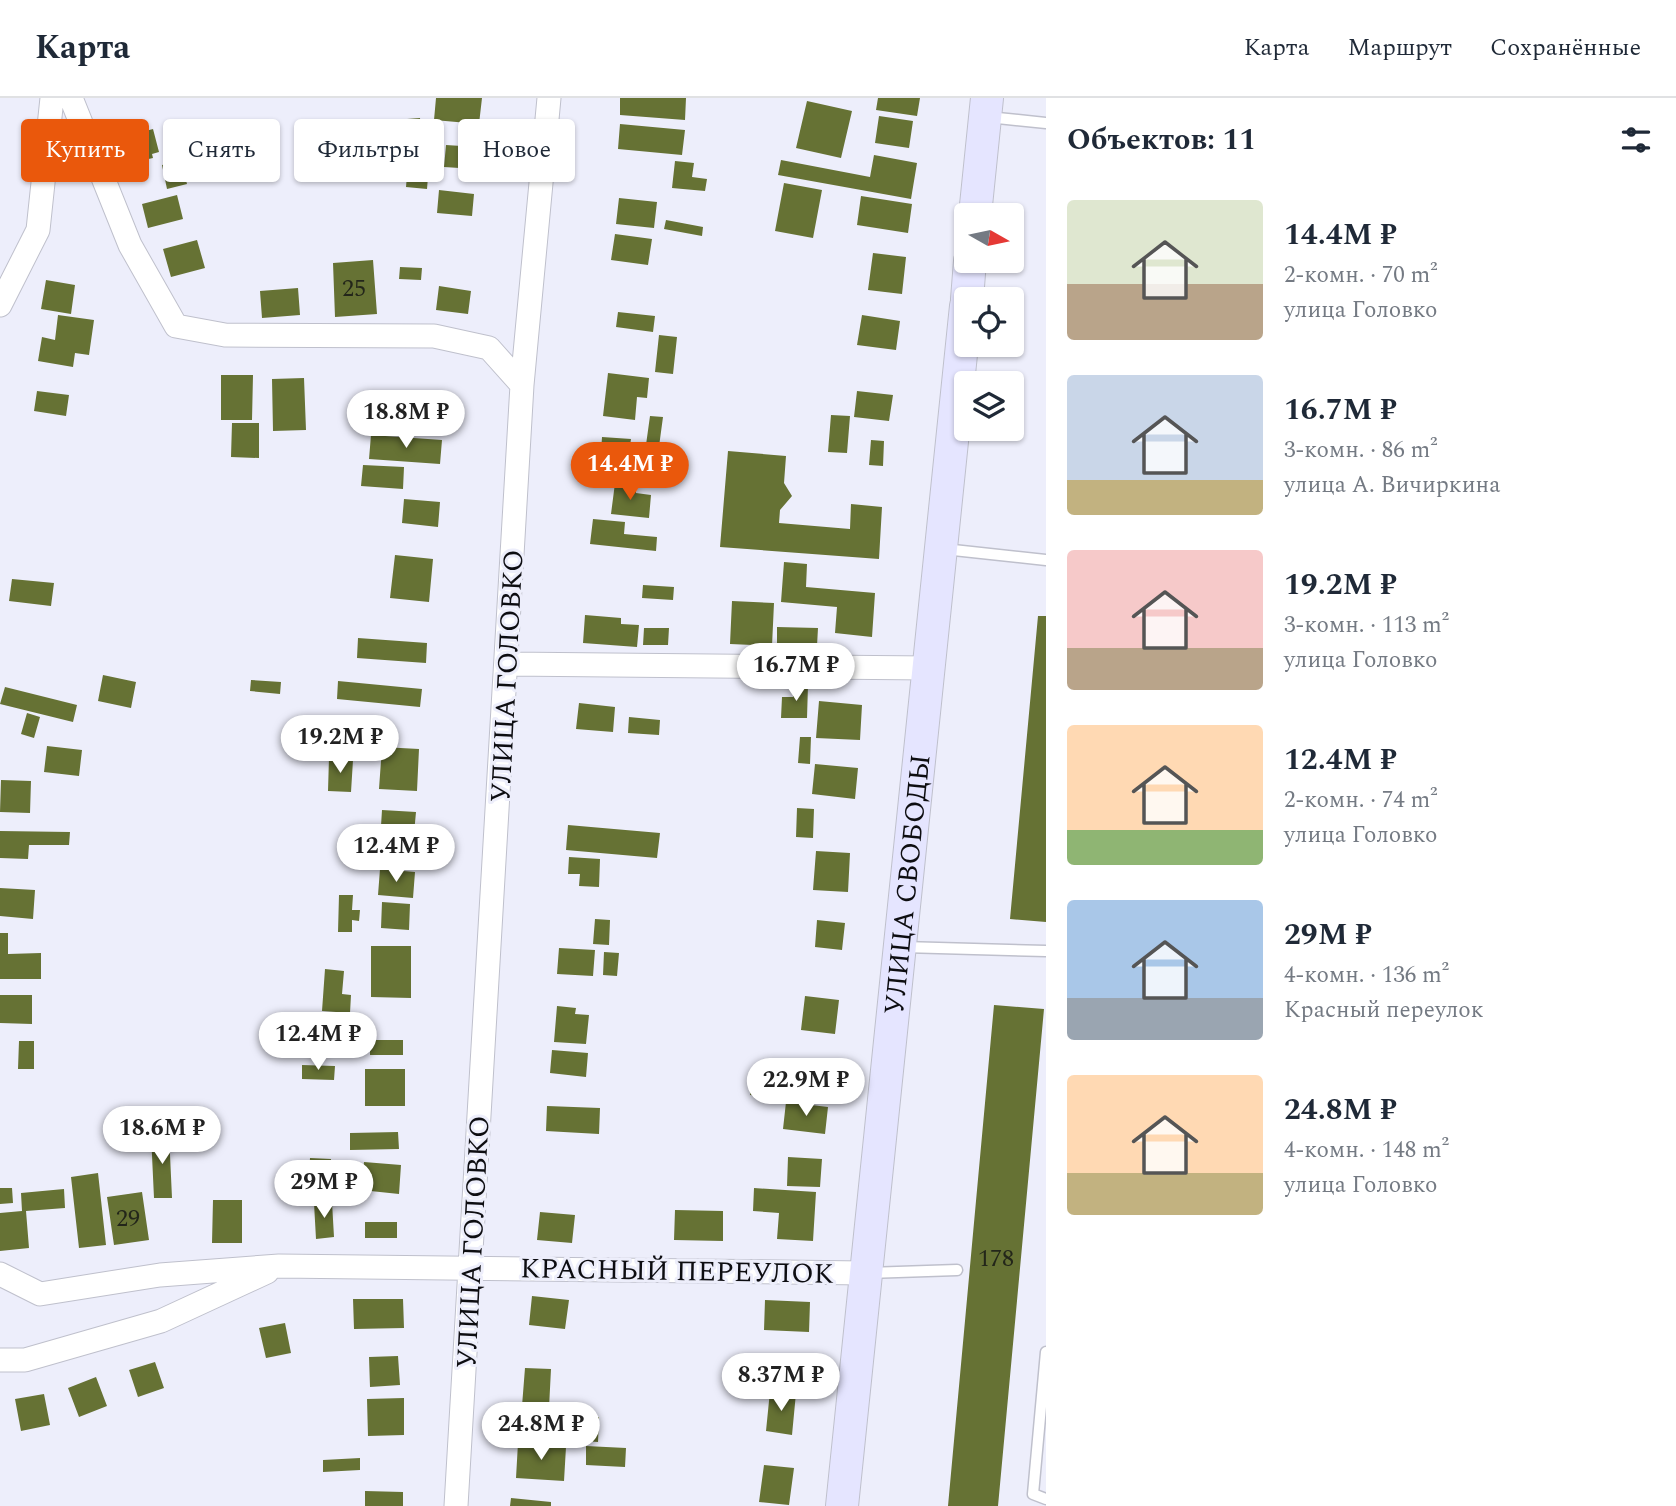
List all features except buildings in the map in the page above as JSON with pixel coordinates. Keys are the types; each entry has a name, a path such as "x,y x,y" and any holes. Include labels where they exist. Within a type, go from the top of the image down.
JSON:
{"main road":[{"path":"976,203 986,107"},
{"name":"УЛИЦА СВОБОДЫ","path":"842,1506 961,357"}],"street":[{"path":"0,305 37,230 52,98"},
{"path":"71,98 130,245 176,326 225,335 434,336 489,348 522,385"},
{"name":"УЛИЦА ГОЛОВКО","path":"456,1506 508,664 522,385 549,98"},
{"path":"508,664 930,668"},
{"name":"КРАСНЫЙ ПЕРЕУЛОК","path":"0,1360 25,1360 161,1321 279,1266"},
{"name":"КРАСНЫЙ ПЕРЕУЛОК","path":"0,1274 40,1294 160,1275 279,1266 470,1266 865,1273"}],"lane":[{"path":"986,107 1046,123"},
{"path":"942,549 1046,560"},
{"path":"900,946 1046,951"},
{"path":"865,1273 957,1270"},
{"path":"1046,1352 1033,1494 1046,1499"}]}
